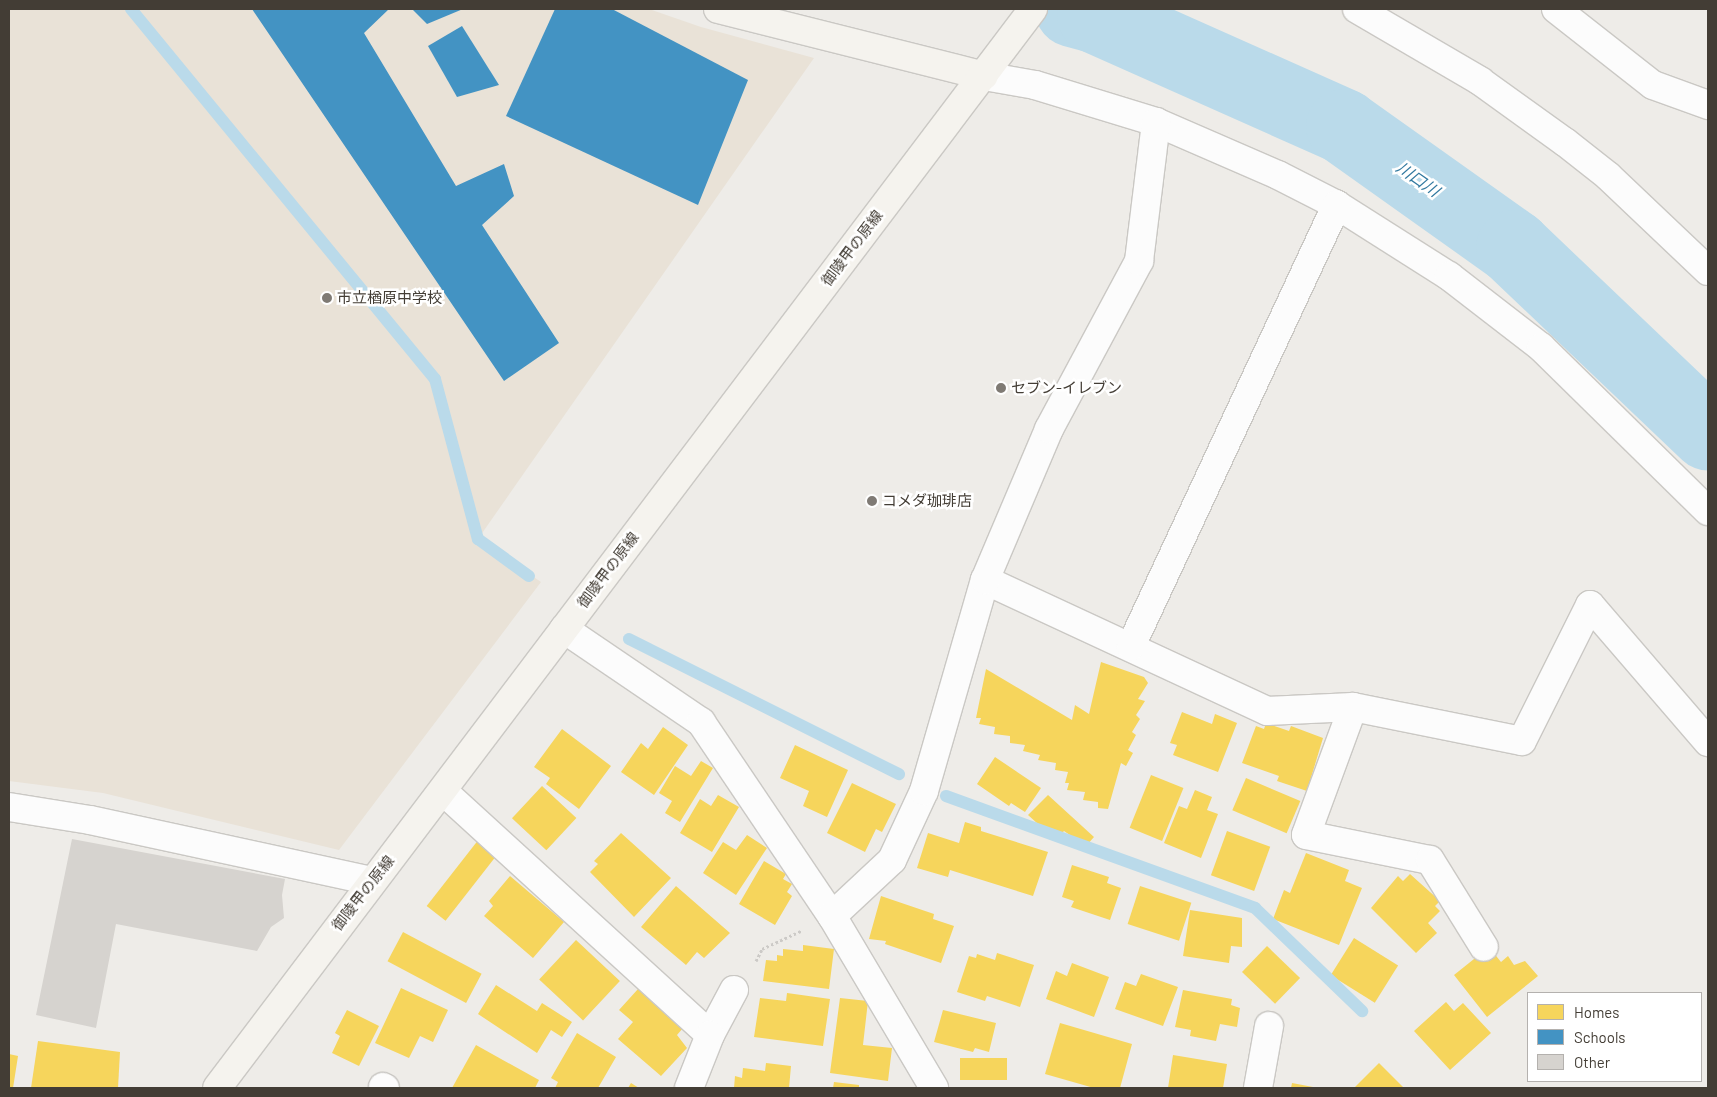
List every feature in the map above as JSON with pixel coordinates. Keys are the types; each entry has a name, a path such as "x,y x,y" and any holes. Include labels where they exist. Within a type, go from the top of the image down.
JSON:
{"street":[{"path":"718,9 984,76 1035,85 1156,122 1262,167 1337,204 1449,276 1542,347 1708,511"},
{"name":"御陵甲の原線","path":"217,1088 372,881 444,792 564,629 984,76 1032,9"},
{"path":"1357,9 1480,81 1565,142 1608,176 1708,271"},
{"path":"1556,9 1653,84 1708,105"},
{"path":"832,916 892,860 924,791 985,580 1049,429 1139,261 1156,122"},
{"path":"1131,646 1337,204"},
{"path":"985,580 1131,646 1266,712 1353,707 1522,741 1590,605 1708,742"},
{"path":"564,629 701,722 832,916 934,1088"},
{"path":"1353,707 1306,835 1430,860 1484,947"},
{"path":"444,792 710,1035"},
{"path":"9,808 90,820 372,881"},
{"path":"688,1088 710,1035 734,990"},
{"path":"1258,1088 1269,1026"}],"path":[{"path":"734,990 742,987 762,949 832,916"}],"shaded area":[{"name":"市立楢原中学校","path":"9,9 649,9 701,27 814,58 478,539 541,582 339,850 103,793 9,781"}],"building: Homes":[{"path":"1101,662 1144,677 1148,683 1138,699 1145,701 1136,715 1140,719 1132,732 1136,735 1128,750 1133,753 1126,766 1121,763 1108,809 1098,808 1098,802 1083,800 1085,792 1067,790 1069,783 1065,783 1068,772 1055,770 1056,763 1038,760 1040,755 1023,751 1025,745 1010,743 1010,736 994,734 995,727 979,724 981,718 976,718 986,669 1072,720 1075,705 1089,714"},
{"path":"1182,712 1212,724 1215,714 1237,723 1218,772 1173,755 1177,745 1170,743"},
{"path":"1266,723 1289,731 1291,726 1323,738 1307,791 1277,781 1279,776 1242,763 1256,726 1264,729"},
{"path":"663,727 688,745 654,795 621,772 641,743 648,749"},
{"path":"562,729 611,766 579,809 546,784 550,778 534,767"},
{"path":"795,745 848,770 827,817 803,806 809,791 780,778"},
{"path":"995,757 1041,788 1025,812 1011,803 1009,806 977,784"},
{"path":"701,761 713,768 680,822 665,813 672,801 659,793 675,766 691,776"},
{"path":"1151,775 1183,788 1162,841 1130,828"},
{"path":"1246,778 1300,801 1287,833 1232,810"},
{"path":"852,783 896,804 882,832 876,829 865,852 827,833"},
{"path":"542,786 576,818 546,850 512,818"},
{"path":"1195,790 1212,797 1207,810 1218,814 1201,858 1164,843 1179,806 1187,809"},
{"path":"718,795 739,807 712,852 680,833 700,799 711,806"},
{"path":"1048,795 1094,837 1086,846 1064,831 1059,836 1048,833 1028,815"},
{"path":"965,822 981,827 981,831 1048,852 1033,896 950,870 948,877 917,868 928,833 959,843"},
{"path":"1227,831 1270,847 1254,891 1211,875"},
{"path":"621,833 671,878 634,917 590,872 598,864 594,861"},
{"path":"747,835 767,848 736,895 703,873 723,842 736,850"},
{"path":"479,839 498,854 446,921 427,906"},
{"path":"1306,853 1349,870 1345,881 1362,888 1339,945 1273,919 1284,890 1290,893"},
{"path":"764,861 786,874 783,879 792,884 787,892 792,896 775,925 739,904"},
{"path":"1072,865 1109,877 1107,883 1121,888 1110,920 1071,907 1074,901 1062,897"},
{"path":"1410,874 1440,901 1435,906 1440,911 1428,923 1437,933 1416,953 1371,908 1398,876 1403,881"},
{"path":"510,876 564,922 533,958 484,916 493,906 489,901"},
{"path":"676,886 730,933 704,958 697,952 686,965 641,927"},
{"path":"1140,886 1191,903 1179,941 1128,924"},
{"path":"881,896 934,914 933,919 954,926 941,963 885,944 886,941 869,939"},
{"path":"1190,910 1242,918 1242,947 1231,946 1229,963 1183,956"},
{"path":"403,932 482,974 466,1003 388,961"},
{"path":"1354,938 1398,966 1375,1003 1331,975"},
{"path":"576,940 620,981 583,1020 539,979"},
{"path":"803,945 834,949 829,989 763,981 766,960 777,961 777,955 783,956 783,949 803,951"},
{"path":"1267,946 1300,978 1275,1004 1242,972"},
{"path":"1489,947 1501,962 1508,956 1514,965 1525,961 1538,976 1487,1017 1454,975"},
{"path":"997,953 1034,965 1020,1007 987,996 985,1001 957,992 969,956 976,958 977,954 995,960"},
{"path":"1072,963 1109,977 1094,1017 1046,999 1056,971 1067,976"},
{"path":"1141,974 1178,987 1163,1026 1115,1009 1125,982 1136,986"},
{"path":"496,985 537,1011 542,1003 572,1022 562,1037 551,1030 537,1053 478,1014"},
{"path":"401,988 448,1010 433,1042 420,1036 409,1058 375,1043"},
{"path":"638,989 683,1028 677,1035 687,1048 661,1076 618,1039 633,1022 619,1010"},
{"path":"1183,990 1232,999 1231,1005 1240,1008 1237,1027 1220,1024 1216,1041 1190,1036 1191,1030 1175,1027"},
{"path":"787,993 830,999 823,1046 754,1037 760,998 786,1001"},
{"path":"840,998 868,1001 863,1045 892,1048 888,1081 830,1073"},
{"path":"1446,1002 1454,1011 1463,1003 1491,1033 1450,1070 1414,1031"},
{"path":"347,1010 379,1026 359,1066 332,1053 340,1036 335,1033"},
{"path":"943,1010 996,1023 989,1052 975,1048 973,1052 934,1042"},
{"path":"1060,1023 1132,1044 1120,1088 1094,1088 1045,1074"},
{"path":"577,1033 616,1057 598,1088 555,1088 558,1082 551,1078"},
{"path":"38,1041 120,1052 118,1088 31,1088"},
{"path":"476,1045 539,1080 535,1088 452,1088"},
{"path":"9,1054 18,1056 13,1088 9,1088"},
{"path":"1173,1055 1227,1064 1223,1088 1168,1088"},
{"path":"960,1058 1007,1058 1007,1080 960,1080"},
{"path":"766,1063 791,1066 789,1088 734,1088 735,1076 742,1078 743,1068 765,1071"},
{"path":"1379,1063 1404,1088 1354,1088"},
{"path":"834,1082 859,1085 859,1088 833,1088"},
{"path":"631,1083 639,1088 628,1088"},
{"path":"1292,1083 1313,1087 1291,1088"}],"building: Schools":[{"path":"252,9 389,9 364,33 456,186 504,164 514,196 482,225 559,343 504,381"},
{"path":"412,9 463,9 427,24"},
{"path":"555,9 612,9 748,80 698,205 506,116"},
{"path":"462,26 499,85 457,97 428,46"}],"building: Other":[{"path":"72,839 285,879 282,895 284,918 271,927 257,951 116,924 96,1028 36,1015"}],"waterway":[{"path":"131,9 435,379 478,539 529,576"},
{"name":"川口川","path":"1072,9 1094,15 1343,126 1513,247 1708,433"},
{"path":"629,639 899,774"},
{"path":"946,796 1255,908 1362,1011"}],"place":[{"name":"市立楢原中学校","path":"327,298"},
{"name":"セブン-イレブン","path":"1001,388"},
{"name":"コメダ珈琲店","path":"872,501"}]}
